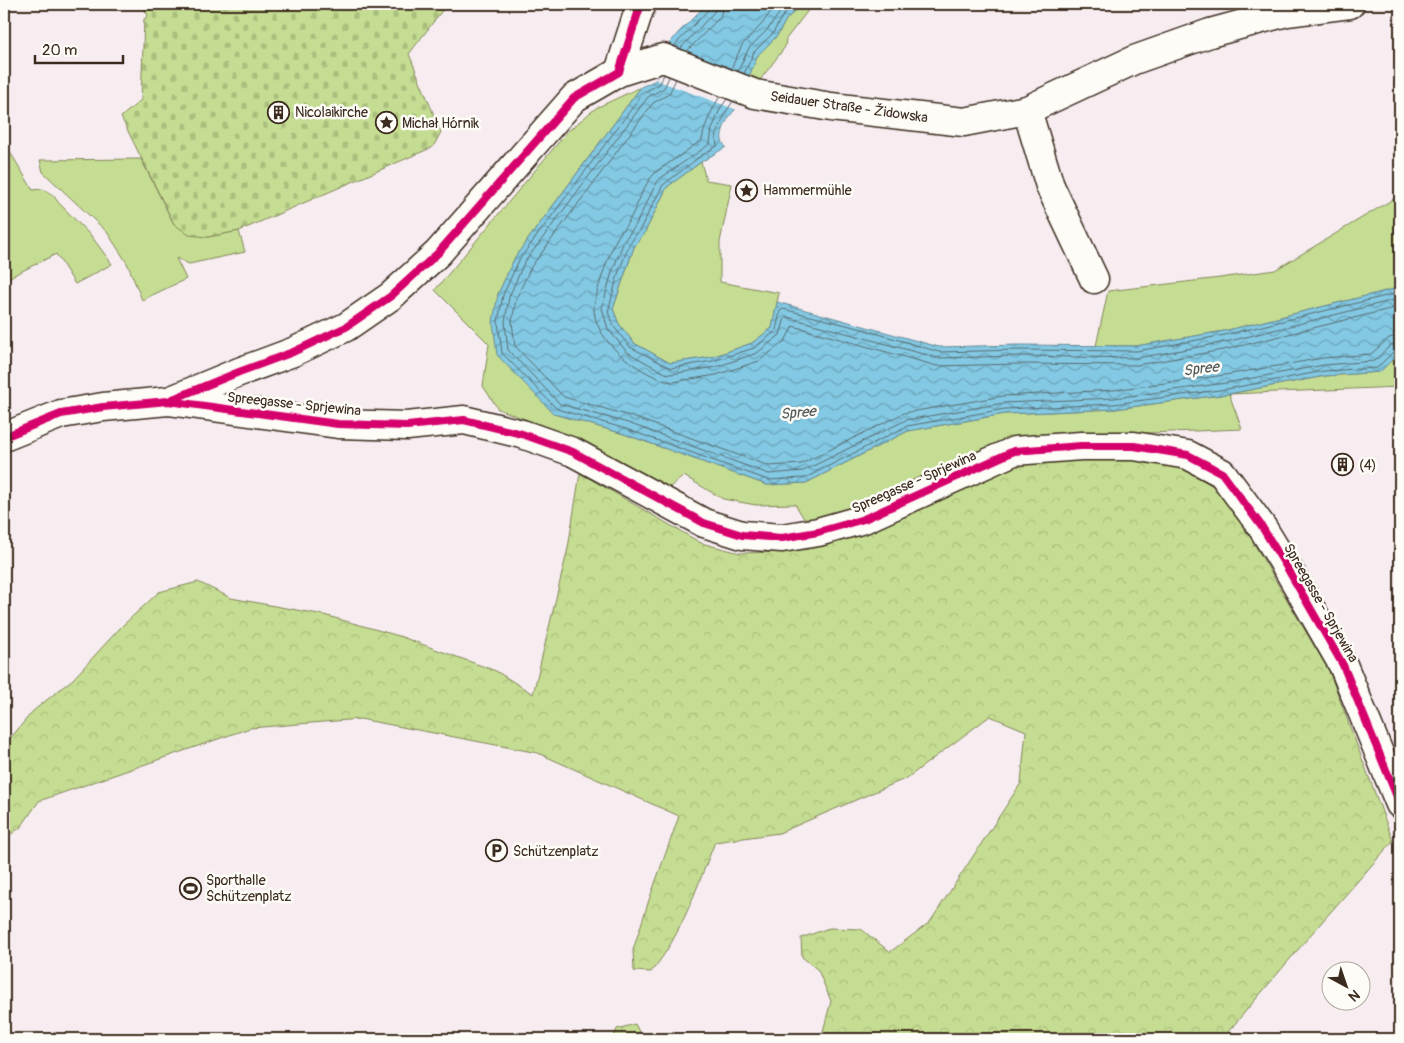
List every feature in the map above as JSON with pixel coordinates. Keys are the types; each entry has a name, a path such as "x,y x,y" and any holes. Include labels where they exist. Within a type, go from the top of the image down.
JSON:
{"street":[{"path":"619,72 642,4"},
{"name":"Seidauer Straße - Židowska","path":"168,401 292,352 346,327 390,296 438,253 574,98 619,72 663,58 755,94 831,107 964,122 1027,110 1134,60 1210,33 1287,12 1350,4"},
{"path":"1027,110 1050,186 1094,279"},
{"path":"4,437 61,414 104,407 168,401"},
{"name":"Spreegasse - Sprjewina","path":"168,401 338,424 406,426 464,420 522,434 573,452 704,524 742,535 782,538 818,532 864,519 1014,451 1081,446 1134,446 1188,455 1222,473 1262,527 1289,571 1343,665 1400,804"}],"green space":[{"path":"142,4 447,4 409,54 441,132 433,147 239,231 208,237 189,235 174,224 121,117 141,100 144,19 148,16"},
{"path":"801,4 813,4 786,39 785,47 760,80 749,75 758,55 777,36 786,20"},
{"path":"641,87 515,257 498,294 554,414 624,434 767,485 806,483 908,431 1005,414 1115,409 1228,394 1325,376 1380,372 1400,352 1400,387 1229,394 1242,429 1029,438 870,504 806,522 795,504 756,505 723,499 684,476 666,490 576,438 498,409 483,386 489,344 435,290 568,131 596,108"},
{"path":"4,137 7,147 33,190 43,189 53,195 92,237 112,264 75,284 56,254 4,280"},
{"path":"141,159 174,224 208,237 239,231 245,252 189,264 176,258 186,279 142,300 127,263 107,232 43,172 40,160"},
{"path":"701,162 706,180 732,184 720,242 720,282 779,293 772,328 752,343 712,357 670,363 634,343 619,324 613,309 634,247 645,232 667,187"},
{"path":"1400,195 1400,290 1394,289 1224,331 1136,346 1096,346 1108,291 1275,270"},
{"path":"1132,454 1182,468 1213,486 1237,515 1329,671 1393,841 1222,1039 821,1039 831,1001 818,970 802,957 801,938 829,928 861,929 890,952 930,922 1021,783 1026,731 990,716 907,778 779,833 715,842 680,926 662,958 651,972 634,971 633,950 679,816 538,753 360,719 250,728 39,801 21,827 4,839 4,746 33,711 73,679 121,627 159,592 198,582 231,598 324,615 399,636 496,671 533,694 568,548 580,473 701,543 740,553 786,552 823,546 868,532 1021,458"},
{"path":"635,1024 643,1039 613,1039 617,1029"}],"water":[{"name":"Spree","path":"707,4 801,4 786,20 777,36 758,55 735,110 724,128 722,141 726,147 701,162 667,187 645,232 634,247 613,309 619,324 634,343 670,363 712,357 752,343 772,328 777,302 939,347 1018,345 1136,346 1224,331 1394,289 1400,290 1400,352 1380,372 1325,376 1228,394 1115,409 1005,414 908,431 806,483 767,485 624,434 554,414 497,355 493,322 498,294 515,257 641,87 656,80 668,45"}],"pier":[{"path":"668,45 751,76 737,110 656,80"}],"cycle path":[{"path":"168,401 293,352 346,327 391,296 438,253 574,98 619,72 642,4"},
{"path":"4,437 61,414 103,407 168,401 338,424 407,426 464,420 522,434 573,452 704,523 742,535 782,538 818,532 864,519 1014,451 1081,446 1134,446 1188,455 1222,473 1262,527 1289,571 1343,665 1400,804"}],"place":[{"name":"Nicolaikirche","path":"279,112"},
{"name":"Michał Hórnik","path":"386,123"},
{"name":"Hammermühle","path":"747,190"},
{"name":"(4)","path":"1343,465"},
{"name":"Schützenplatz","path":"497,851"},
{"name":"Sporthalle Schützenplatz","path":"190,888"}]}
